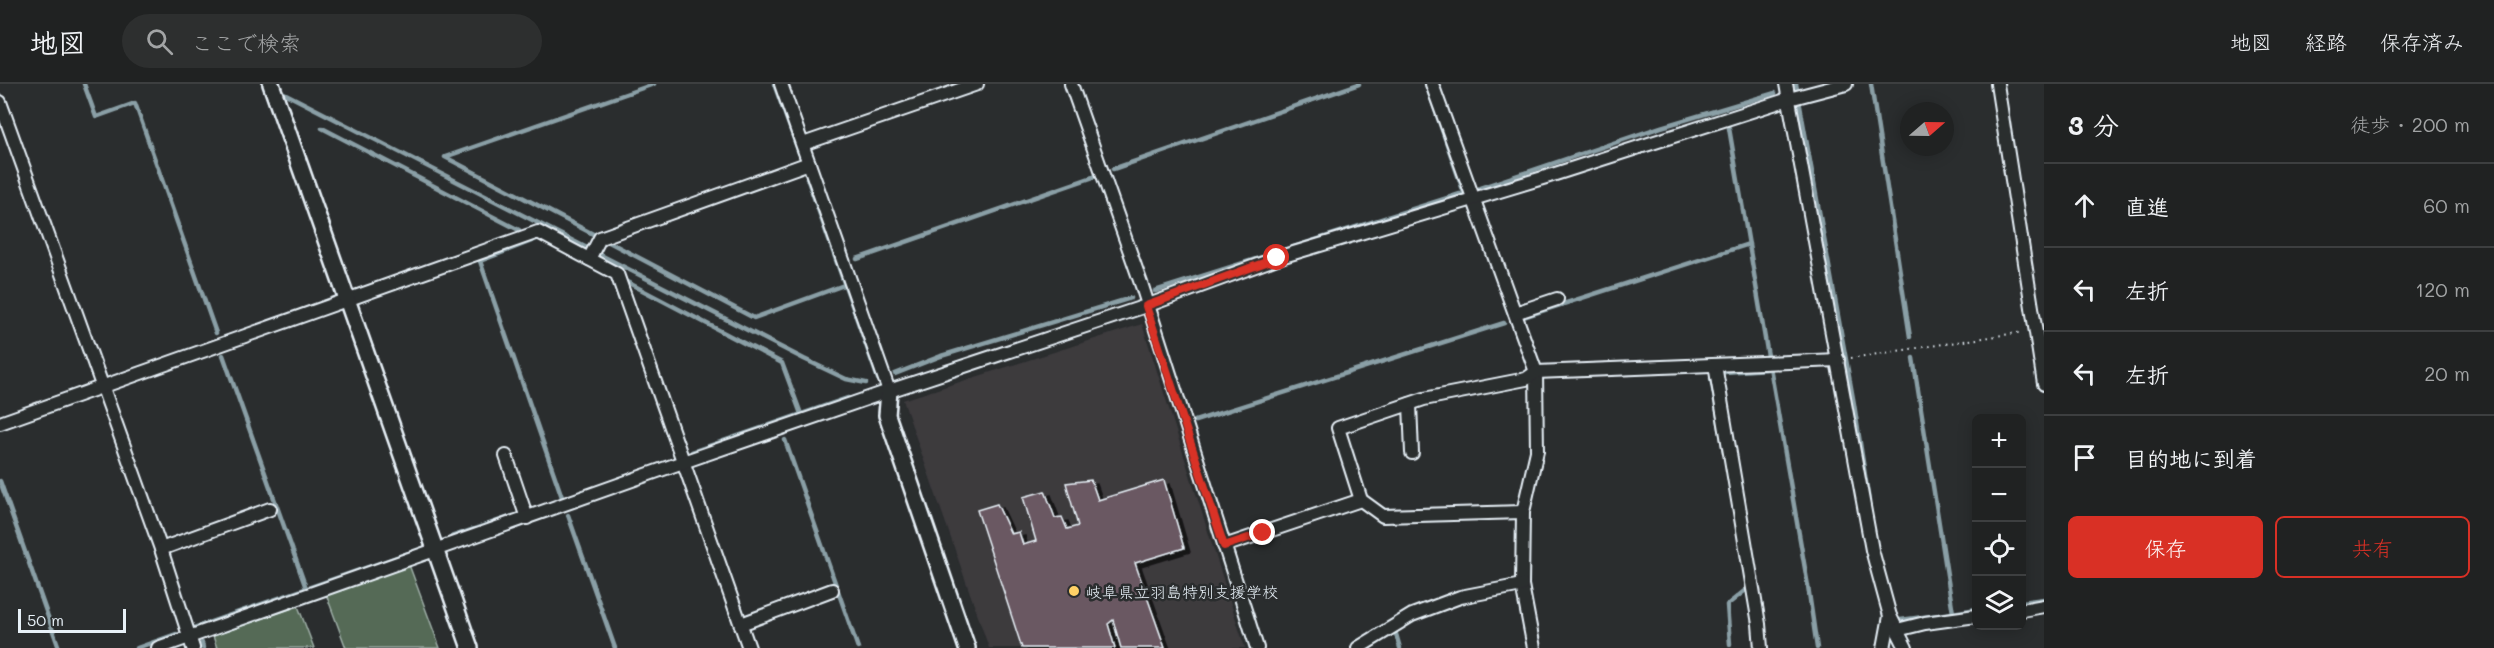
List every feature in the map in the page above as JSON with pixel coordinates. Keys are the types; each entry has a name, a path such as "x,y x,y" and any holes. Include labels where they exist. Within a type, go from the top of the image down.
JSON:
{"street":[{"path":"781,84 889,390 887,415 967,648"},
{"path":"802,144 977,84"},
{"path":"1071,84 1257,648"},
{"path":"1432,84 1536,372 1537,451 1523,512 1522,585 1534,648"},
{"path":"1786,84 1872,550 1890,616 1906,648"},
{"path":"158,648 191,643 437,549 889,390 1146,306 1277,258 1789,99 1846,84"},
{"path":"1997,84 2044,384"},
{"path":"273,89 470,648"},
{"path":"0,102 101,388 161,549 191,643"},
{"path":"590,257 600,238 809,163"},
{"path":"0,423 538,232 590,257 617,274 749,648"},
{"path":"1515,313 1557,299"},
{"path":"1523,512 1383,516 1361,500 1338,428 1424,399 1526,379 1536,372 1838,360"},
{"path":"1715,365 1759,624 1761,648"},
{"path":"1410,404 1412,453"},
{"path":"506,456 527,518"},
{"path":"1224,546 1361,500"},
{"path":"161,549 270,509"},
{"path":"1358,648 1412,615 1461,597 1522,585"},
{"path":"741,624 832,590"},
{"path":"2026,608 2044,606"},
{"path":"1884,648 1890,616"},
{"path":"1897,630 1925,622 1972,617"}],"path":[{"path":"1838,360 2036,330"}],"shaded area":[{"path":"1142,324 1245,648 989,648 903,400"}],"green space":[{"path":"408,562 440,648 346,648 326,594"},
{"path":"298,606 314,648 217,648 213,636"}],"building":[{"name":"岐阜県立羽島特別支援学校","path":"1091,480 1098,500 1164,480 1184,548 1135,563 1165,648 1121,648 1113,620 1108,624 1115,648 1022,648 977,510 997,504 1011,534 1019,532 1023,545 1036,541 1023,497 1045,491 1055,518 1062,517 1067,529 1078,526 1066,483"}],"waterway":[{"path":"84,84 96,117 135,103 216,333"},
{"path":"593,234 445,157 654,84"},
{"path":"774,84 799,153"},
{"path":"1113,169 1359,84"},
{"path":"1426,84 1464,193"},
{"path":"1796,84 1854,404 1869,501"},
{"path":"1871,84 1910,337"},
{"path":"278,90 804,359 846,379 866,383"},
{"path":"1480,188 1661,127 1775,93"},
{"path":"322,128 519,230"},
{"path":"1729,128 1768,356"},
{"path":"857,259 1096,176"},
{"path":"807,178 878,379"},
{"path":"1155,291 1460,194"},
{"path":"537,239 480,261 563,500"},
{"path":"607,241 754,318 844,285"},
{"path":"1523,317 1749,244"},
{"path":"625,281 782,363 801,414"},
{"path":"895,374 941,356 1131,298"},
{"path":"1195,421 1504,323"},
{"path":"223,355 306,588"},
{"path":"1913,358 1953,613 1972,610"},
{"path":"1770,367 1817,648"},
{"path":"1724,451 1711,378 1725,372 1768,369"},
{"path":"692,452 848,398"},
{"path":"785,440 858,648"},
{"path":"0,481 59,648"},
{"path":"568,515 615,648"},
{"path":"451,537 513,516"},
{"path":"196,627 408,553"},
{"path":"1730,644 1727,605 1748,586"},
{"path":"2026,601 2044,599"},
{"path":"1893,621 1953,613"},
{"path":"137,648 176,634"},
{"path":"1396,634 1400,648"},
{"path":"202,643 203,648"}],"place":[{"name":"岐阜県立羽島特別支援学校","path":"1074,591"}],"route":[{"path":"1263,533 1224,546 1146,306 1277,258"}]}
